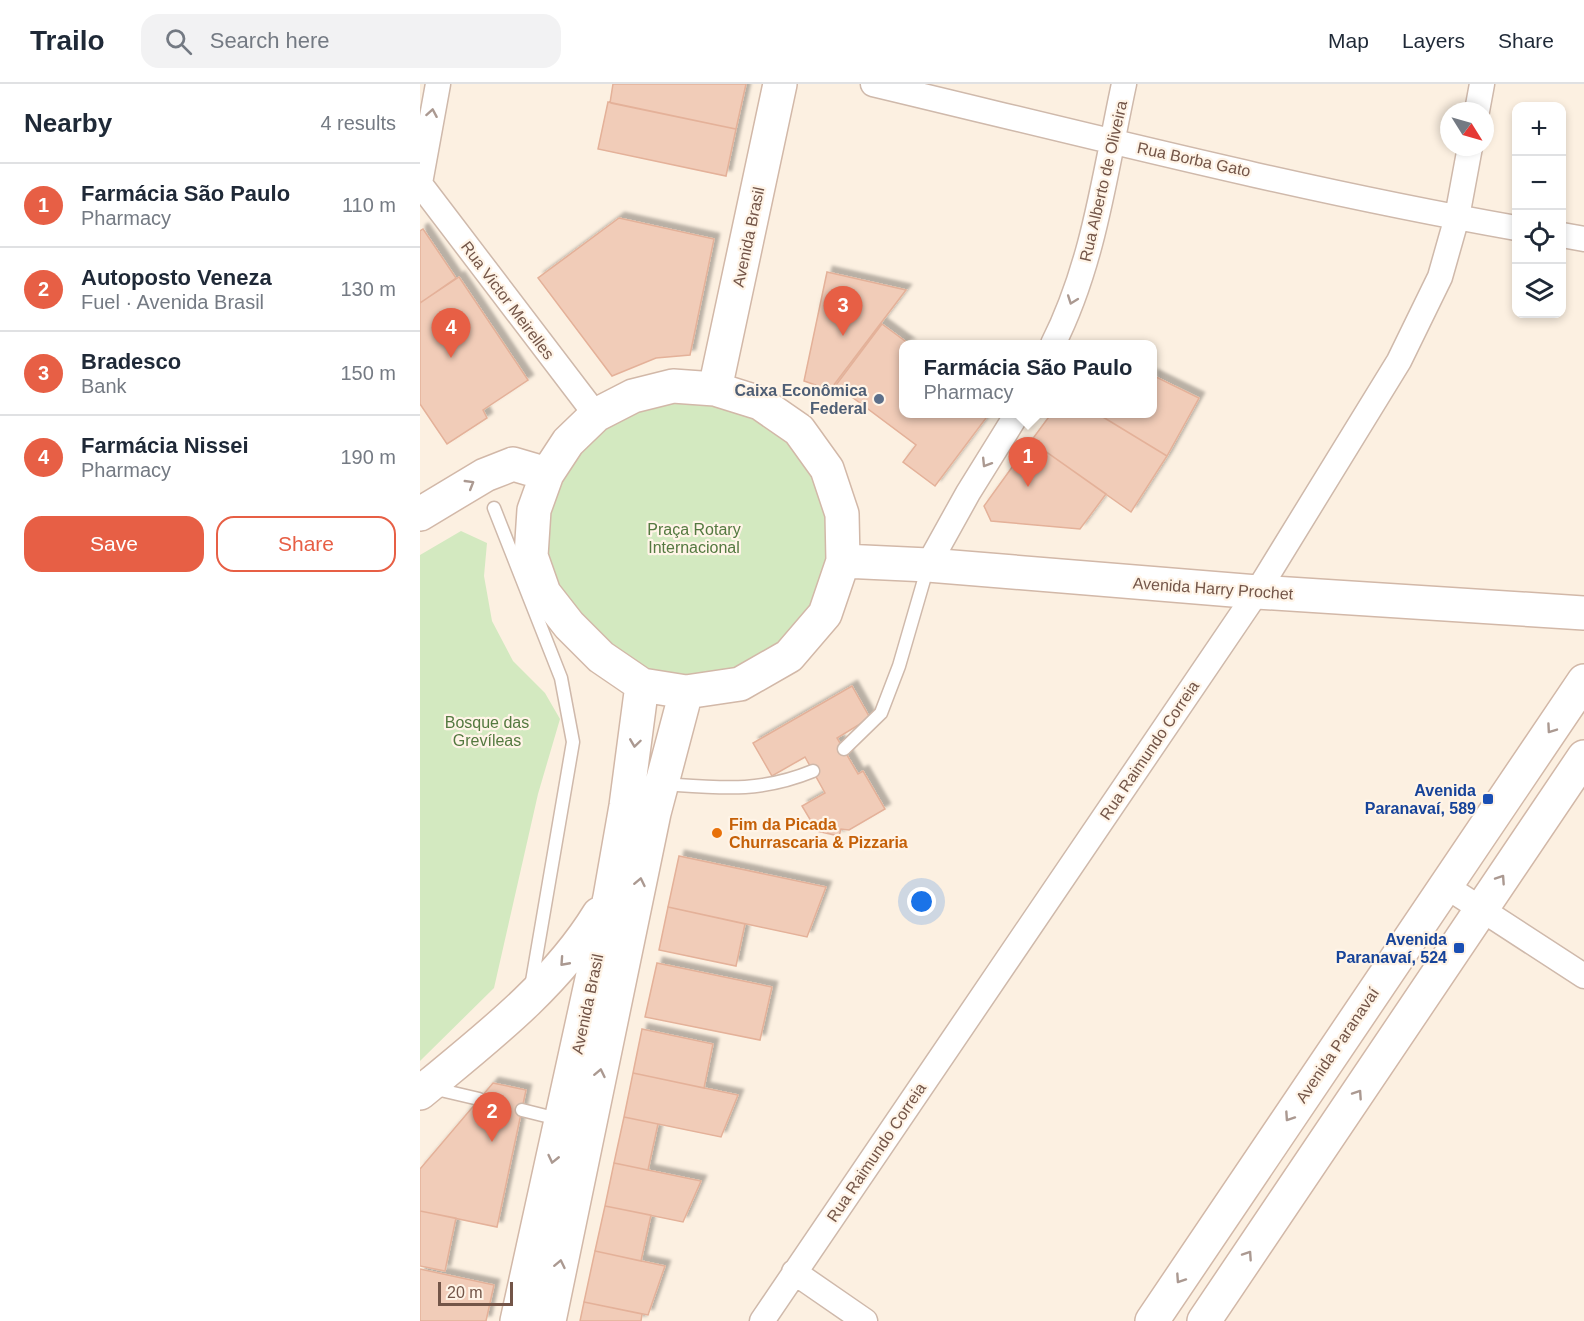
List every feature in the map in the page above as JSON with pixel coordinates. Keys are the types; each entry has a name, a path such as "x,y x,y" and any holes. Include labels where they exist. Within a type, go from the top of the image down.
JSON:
{"main road":[{"name":"Avenida Brasil","path":"715,389 780,84"},
{"path":"673,386 715,389 760,403 799,430 827,469 839,502 842,514 843,561 825,614 789,656 740,684 686,692 642,685 601,657 569,624 544,593 531,556 534,510 547,474 568,442 596,415 633,396 673,386"},
{"path":"420,514 485,475 513,464 547,474"},
{"name":"Avenida Harry Prochet","path":"843,561 928,565 1257,592 1584,613"},
{"name":"Avenida Paranavaí","path":"1152,1321 1444,885 1584,681"},
{"name":"Avenida Brasil","path":"517,1321 609,897 628,794 642,685"},
{"name":"Avenida Brasil","path":"549,1321 662,784 686,692"},
{"path":"1204,1321 1584,757"},
{"path":"424,1090 530,997 581,944 609,897"}],"street":[{"path":"420,183 438,84"},
{"name":"Rua Borba Gato","path":"873,84 1112,141 1512,227"},
{"name":"Rua Alberto de Oliveira","path":"1055,340 1093,242 1124,84"},
{"path":"1479,102 1482,84"},
{"name":"Rua Raimundo Correia","path":"762,1321 1257,592 1399,361 1440,277 1457,217 1468,156"},
{"name":"Rua Victor Meirelles","path":"420,183 596,415"},
{"path":"1566,237 1584,239"},
{"path":"928,565 968,493 1015,418"},
{"path":"1444,885 1482,907 1584,976"},
{"path":"795,1272 865,1321"}],"lane":[{"path":"494,508 561,678 573,742 530,997"},
{"path":"844,749 880,712 898,666 928,565"},
{"path":"534,609 537,572"},
{"path":"662,784 737,790 787,782 813,771"},
{"path":"424,1090 479,1100"},
{"path":"522,1110 562,1120"}],"green space":[{"name":"Praça Rotary Internacional","path":"673,386 799,430 843,561 789,656 686,692 569,625 534,510 568,442"},
{"name":"Bosque das Grevíleas","path":"461,531 487,543 484,576 492,621 513,661 545,693 560,719 538,794 494,988 420,1061 420,555"}],"building":[{"path":"613,84 746,84 736,129 610,103"},
{"path":"608,102 736,129 726,176 598,149"},
{"path":"619,218 714,239 690,355 656,358 612,376 538,278"},
{"path":"423,229 456,278 420,303 420,231"},
{"path":"827,272 906,290 830,390 804,381"},
{"path":"459,277 528,380 483,410 487,418 447,444 420,404 420,303"},
{"name":"Caixa Econômica Federal","path":"882,324 904,340 899,340 899,418 986,418 935,486 903,462 916,445 836,385"},
{"path":"1157,377 1199,398 1167,456 1105,418 1157,418"},
{"path":"1048,418 1105,418 1167,456 1131,512 1031,441"},
{"path":"1031,441 1106,494 1080,529 991,521 984,506"},
{"path":"852,686 870,718 837,738 858,774 863,771 885,809 849,830 841,829 839,836 817,831 802,806 825,793 805,757 772,776 753,743"},
{"path":"679,856 826,887 807,937 668,907"},
{"path":"668,907 745,924 736,966 659,950"},
{"path":"657,963 772,987 760,1040 645,1017"},
{"path":"642,1029 713,1044 704,1088 633,1073"},
{"path":"633,1073 738,1095 721,1137 624,1117"},
{"path":"493,1083 526,1090 497,1227 420,1211 420,1169"},
{"path":"624,1117 658,1124 648,1170 614,1163"},
{"path":"614,1163 701,1181 683,1222 605,1206"},
{"path":"605,1206 651,1215 641,1261 595,1251"},
{"path":"420,1211 456,1218 445,1271 420,1266"},
{"path":"595,1251 665,1266 648,1315 584,1302"},
{"path":"420,1269 494,1285 486,1321 420,1321"},
{"path":"584,1302 642,1314 641,1321 580,1321"}],"place":[{"name":"Bradesco","path":"843,336"},
{"name":"Farmácia Nissei","path":"451,358"},
{"name":"Caixa Econômica Federal","path":"879,399"},
{"name":"Farmácia São Paulo","path":"1028,487"},
{"name":"Avenida Paranavaí, 589","path":"1488,799"},
{"name":"Fim da Picada Churrascaria & Pizzaria","path":"717,833"},
{"name":"Avenida Paranavaí, 524","path":"1459,948"},
{"name":"Autoposto Veneza","path":"492,1142"}]}
